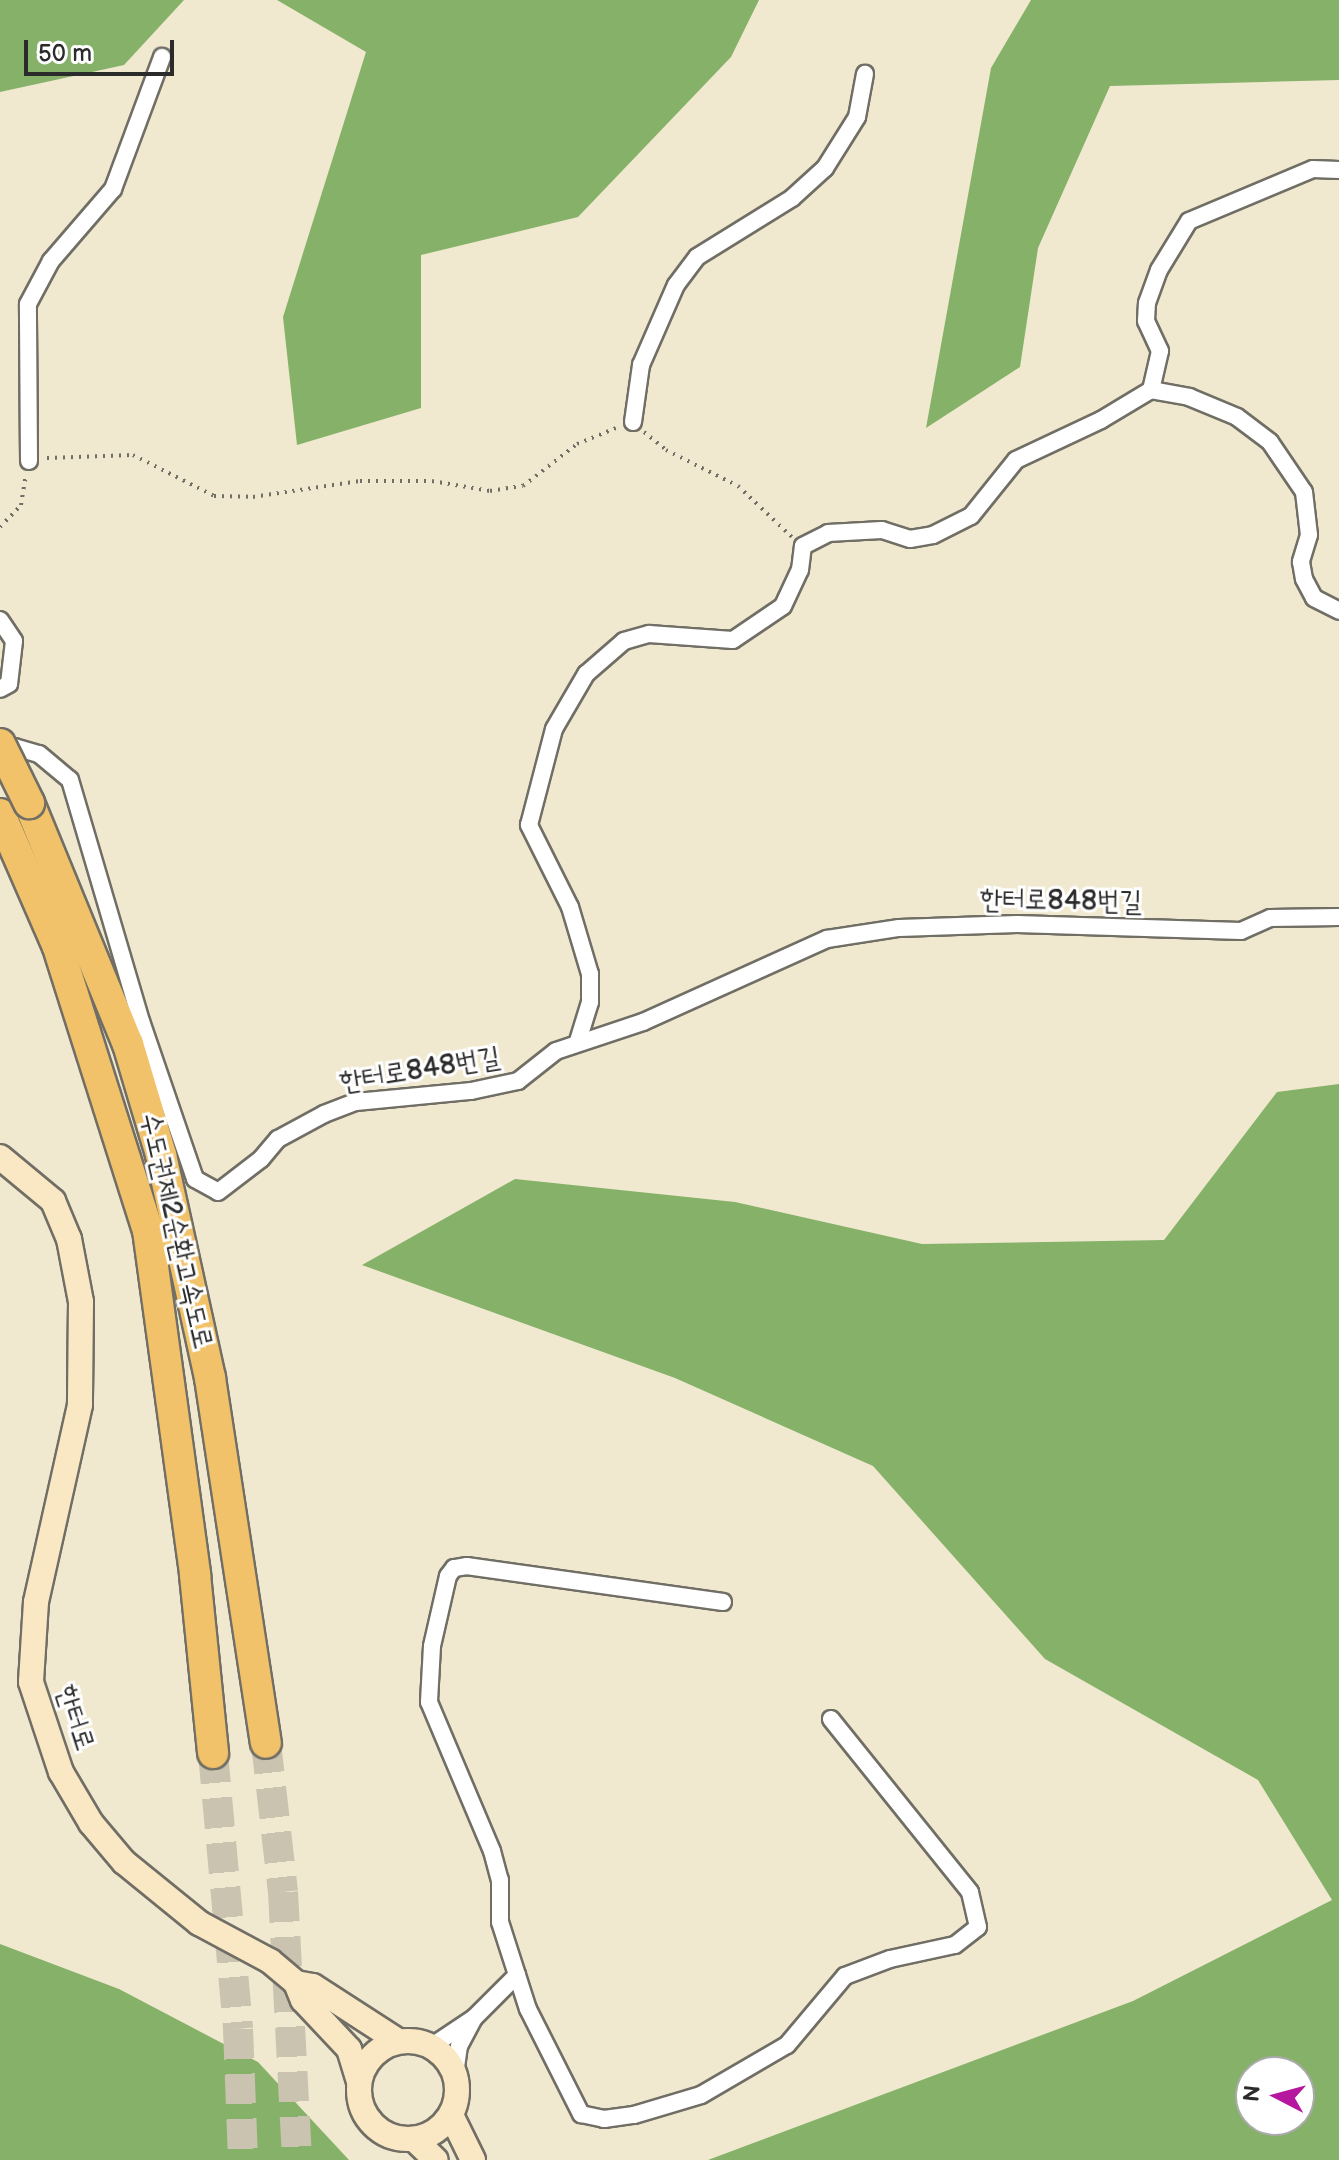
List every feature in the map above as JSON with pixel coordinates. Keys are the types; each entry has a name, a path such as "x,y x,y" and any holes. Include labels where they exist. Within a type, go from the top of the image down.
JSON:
{"highway":[{"name":"수도권제2순환고속도로","path":"0,744 29,803 128,1044 165,1170 210,1378 266,1743"},
{"name":"수도권제2순환고속도로","path":"0,814 58,947 148,1230 195,1575 213,1753"}],"main road":[{"name":"한터로","path":"0,1157 53,1201 69,1239 81,1302 80,1405 38,1588 31,1682 61,1772 91,1823 124,1862 199,1923 270,1961 296,1983 303,2000 349,2049 359,2082"},
{"name":"한터로","path":"296,1983 313,1986 398,2041"},
{"path":"398,2041 432,2046 455,2075 457,2100 451,2115 429,2135 414,2139 384,2134 372,2124 359,2097 359,2082 373,2054 398,2041"},
{"path":"451,2115 473,2160"},
{"path":"414,2139 436,2160"}],"street":[{"path":"29,461 28,304 51,261 113,189 162,57"},
{"path":"633,422 641,365 676,285 697,257 792,198 825,168 857,117 865,74"},
{"path":"1151,390 1160,351 1146,321 1147,303 1165,260 1189,221 1313,169 1339,170"},
{"path":"578,1041 590,1002 590,974 570,907 529,825 554,729 572,691 602,656 624,641 649,634 733,640 783,606 800,570 803,546 828,533 854,529 910,539 933,535 971,516 1016,460 1101,420 1151,390 1189,397 1237,417 1270,442 1304,492 1309,535 1301,562 1304,579 1314,598 1339,611"},
{"path":"0,620 14,641 9,684 0,689"},
{"name":"한터로848번길","path":"0,755 14,747 39,754 70,780 141,1021 195,1179 218,1192 261,1159 278,1139 324,1114 356,1102 471,1091 518,1081 556,1051 578,1041 643,1022 827,939 899,928 1017,924 1241,931 1270,918 1339,917"},
{"path":"723,1602 467,1566 454,1568 448,1576 432,1646 429,1702 492,1851 500,1880 500,1922 517,1975 574,2109 604,2119 701,2095 787,2045 845,1976 969,1939 978,1927 970,1892 831,1719"},
{"path":"432,2046 474,2018 517,1975"},
{"path":"455,2075 459,2046 474,2018"}],"path":[{"path":"0,527 21,505 29,461 133,455 214,496 253,497 360,481 432,481 490,491 523,486 577,444 633,422 666,450 738,486 803,546"}],"green space":[{"path":"0,0 184,0 124,65 0,92"},
{"path":"277,0 759,0 731,57 578,217 421,255 421,408 297,445 283,317 366,52"},
{"path":"1031,0 1339,0 1339,80 1110,86 1038,248 1020,367 926,428 991,68"},
{"path":"1339,1084 1339,2160 708,2160 1133,2001 1332,1900 1258,1780 1045,1659 873,1466 675,1378 362,1265 515,1179 735,1202 922,1244 1164,1240 1277,1092"},
{"path":"0,1944 119,1989 258,2062 349,2160 0,2160"}],"tunnel":[{"path":"266,1743 283,1892 297,2160"},
{"path":"213,1753 238,2029 243,2160"}]}
